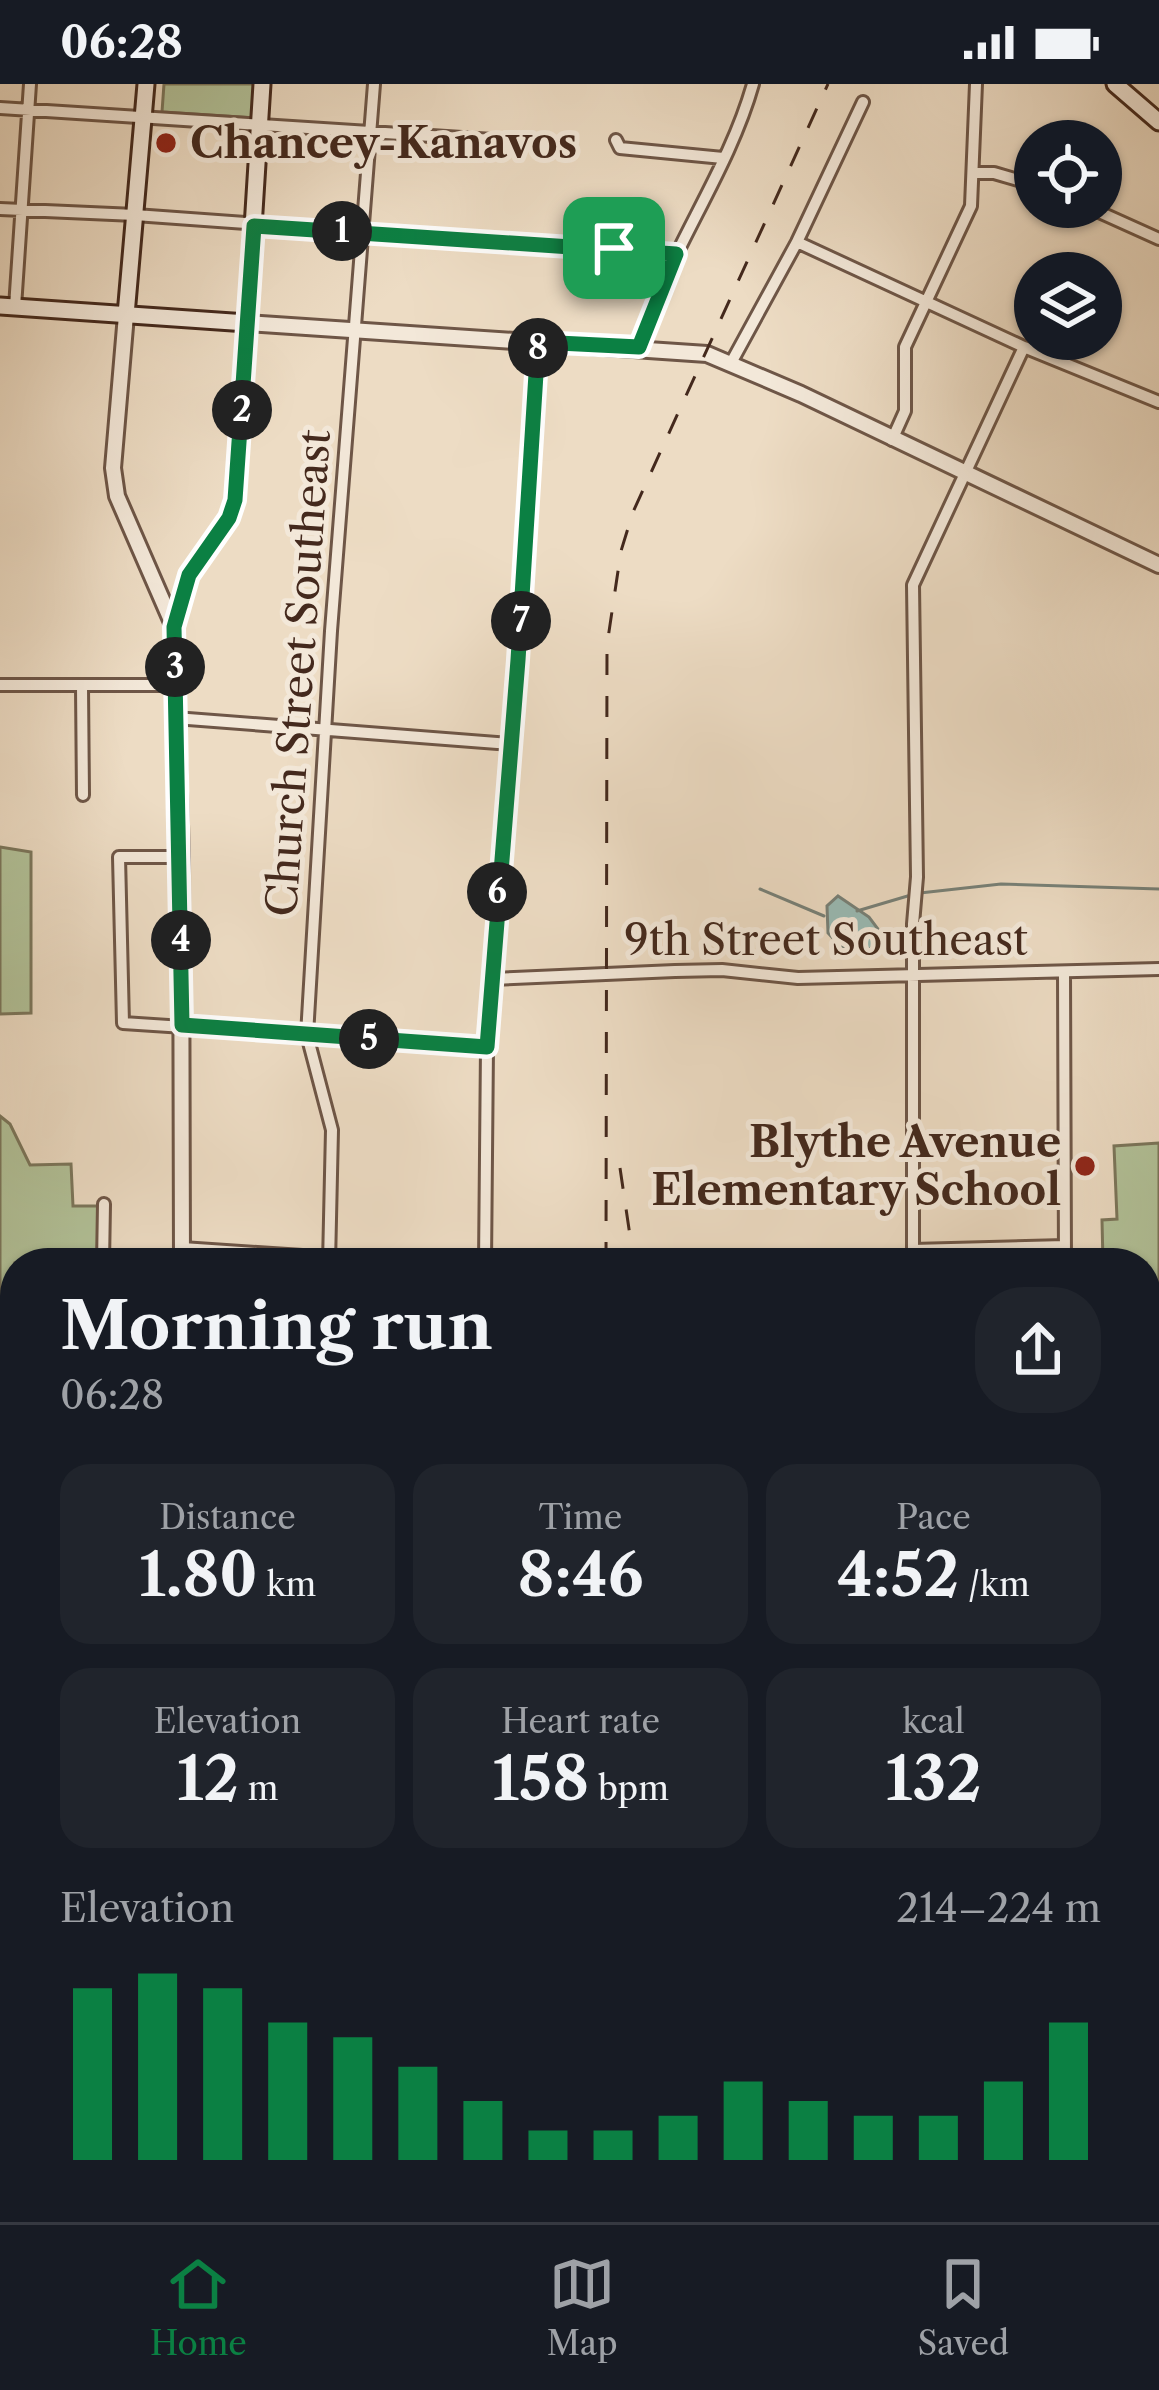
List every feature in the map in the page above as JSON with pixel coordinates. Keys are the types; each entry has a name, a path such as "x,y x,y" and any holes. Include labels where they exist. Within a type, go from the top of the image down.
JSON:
{"main road":[{"path":"126,315 146,84"},
{"path":"7,306 247,323 262,84"},
{"path":"1115,84 1129,90 1159,122"}],"street":[{"path":"7,306 30,84"},
{"name":"Church Street Southeast","path":"329,1248 332,1130 307,1035 374,84"},
{"path":"639,347 753,84"},
{"path":"892,440 905,411 905,347 971,206 976,84"},
{"path":"731,363 797,242 863,101"},
{"path":"0,108 493,140"},
{"path":"616,140 620,148 722,158"},
{"path":"975,173 1014,179"},
{"path":"0,209 676,254"},
{"path":"1122,222 1159,238"},
{"path":"797,242 1014,342"},
{"path":"126,315 113,468 117,496 174,627"},
{"path":"182,1248 181,857 174,627 188,579 229,518 235,500 247,323 707,354 1159,565"},
{"path":"484,1248 487,1047 538,342"},
{"path":"913,1248 917,877 913,585 1018,360"},
{"path":"1056,360 1159,402"},
{"path":"156,579 188,579"},
{"path":"0,685 175,686"},
{"path":"82,687 82,795"},
{"path":"176,718 511,744"},
{"path":"181,857 119,857 123,1022 487,1047"},
{"name":"9th Street Southeast","path":"493,979 722,970 798,978 1159,969"},
{"path":"1037,1248 1065,1246 1064,972"},
{"path":"104,1204 104,1248"}],"green space":[{"path":"164,84 257,84 255,118 162,112"},
{"path":"0,847 31,852 31,1013 0,1014"},
{"path":"0,1116 10,1124 30,1165 71,1164 73,1206 101,1206 100,1248 0,1248"},
{"path":"1159,1143 1159,1248 1103,1248 1102,1220 1117,1219 1114,1146"}],"water":[{"path":"838,896 878,929 875,945 866,952 841,947 828,933 827,906"}],"waterway":[{"path":"920,893 1001,884 1159,889"},
{"path":"760,889 824,916"},
{"path":"857,911 911,895"}],"railway":[{"path":"606,1248 607,645 621,551 633,512 828,84"},
{"path":"620,1168 632,1248"}],"place":[{"name":"Chancey-Kanavos","path":"166,143"},
{"name":"Blythe Avenue Elementary School","path":"1085,1166"}],"route":[{"path":"254,226 614,248 676,254 639,347 538,342 487,1047 182,1025 174,627 189,575 229,518 235,500 254,226"}]}
